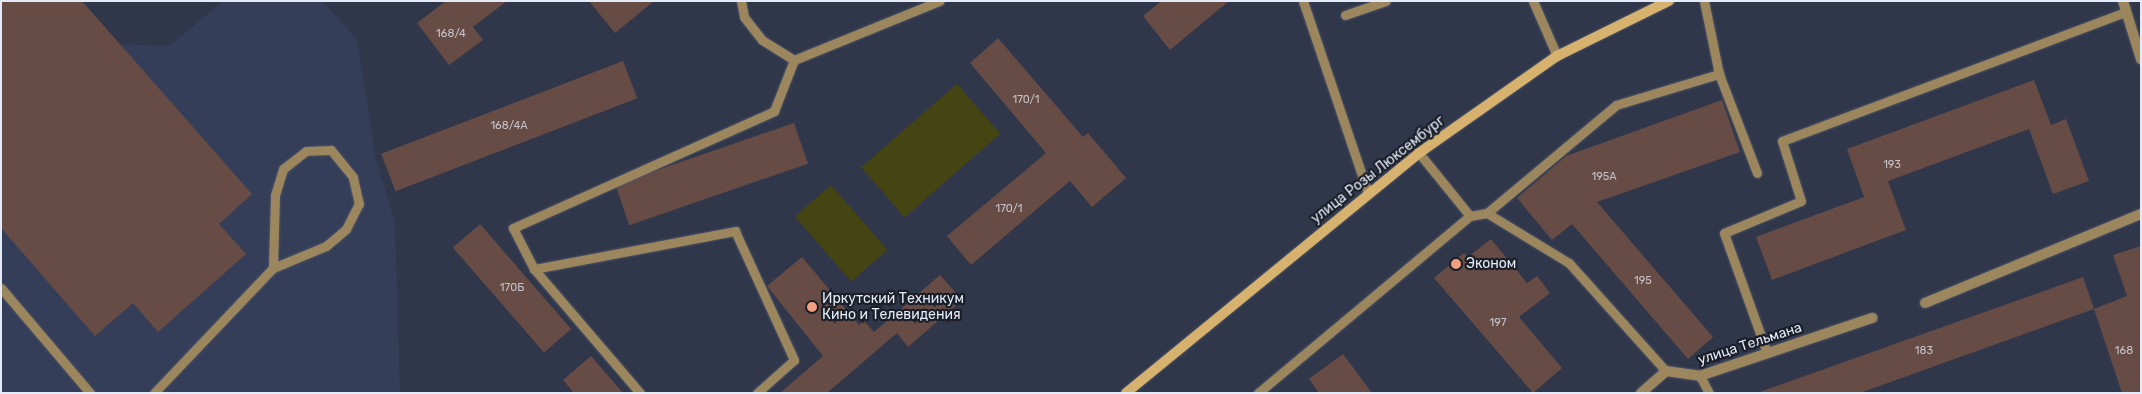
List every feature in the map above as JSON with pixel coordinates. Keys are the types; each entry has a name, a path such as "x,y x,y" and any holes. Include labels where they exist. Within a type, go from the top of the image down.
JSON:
{"main road":[{"name":"улица Розы Люксембург","path":"1126,393 1419,153 1557,56 1669,1"}],"street":[{"path":"2123,1 2141,59"},
{"path":"1925,303 2141,214"},
{"name":"улица Тельмана","path":"1666,371 1700,376 1872,318"},
{"path":"1641,393 1666,371"}],"lane":[{"path":"741,1 744,17 762,40 794,60"},
{"path":"640,393 534,269 513,228 774,111 794,60 939,1"},
{"path":"1303,1 1368,193"},
{"path":"1345,15 1386,1"},
{"path":"1533,1 1557,56"},
{"path":"1704,1 1719,74 1757,173"},
{"path":"1767,353 1724,233 1801,201 1782,141 2126,12"},
{"path":"1258,393 1470,216 1487,213 1616,105 1719,74"},
{"path":"154,393 273,268 326,246 346,229 359,204 353,176 344,162 331,150 321,148 306,151 284,169 274,194 273,268"},
{"path":"1419,153 1470,216"},
{"path":"1487,213 1569,263 1666,371"},
{"path":"534,269 735,231 794,360 756,393"},
{"path":"1,288 90,393"},
{"path":"1700,376 1709,393"}],"shaded area":[{"path":"1,1 119,44 169,46 223,1 322,1 357,39 376,160 395,222 400,393 1,393"},
{"path":"957,84 1000,134 904,217 861,167"},
{"path":"831,185 887,250 851,281 795,216"}],"building":[{"path":"1,1 82,1 252,194 219,224 246,254 158,332 133,303 95,336 1,228"},
{"path":"446,1 507,1 473,27 483,40 449,65 417,23"},
{"path":"589,1 654,1 615,33"},
{"path":"1161,1 1229,1 1170,50 1143,16"},
{"path":"998,38 1083,137 1088,133 1126,178 1092,207 1070,181 971,265 947,236 1046,153 970,63"},
{"path":"623,61 637,98 396,191 381,154"},
{"path":"2034,80 2051,125 2066,119 2089,181 2053,194 2029,129 1888,181 1906,230 1772,280 1756,237 1864,197 1847,149"},
{"path":"1722,100 1740,152 1597,202 1713,337 1688,359 1572,224 1552,240 1517,198 1566,156"},
{"path":"794,123 808,164 629,225 615,185"},
{"path":"480,224 571,329 544,353 453,248"},
{"path":"1491,239 1527,283 1537,276 1550,293 1519,317 1562,368 1533,393 1434,278 1464,253 1468,257"},
{"path":"2141,246 2141,393 2122,393 2094,309 2127,296 2113,255"},
{"path":"802,257 859,325 864,321 874,332 940,275 962,300 908,347 897,333 827,393 780,393 823,356 767,286"},
{"path":"2083,277 2094,309 1860,393 1757,393"},
{"path":"1343,354 1372,393 1319,393 1309,379"},
{"path":"591,356 623,393 574,393 563,380"}],"place":[{"name":"Эконом","path":"1456,264"},
{"name":"Иркутский Техникум Кино и Телевидения","path":"812,307"}]}
